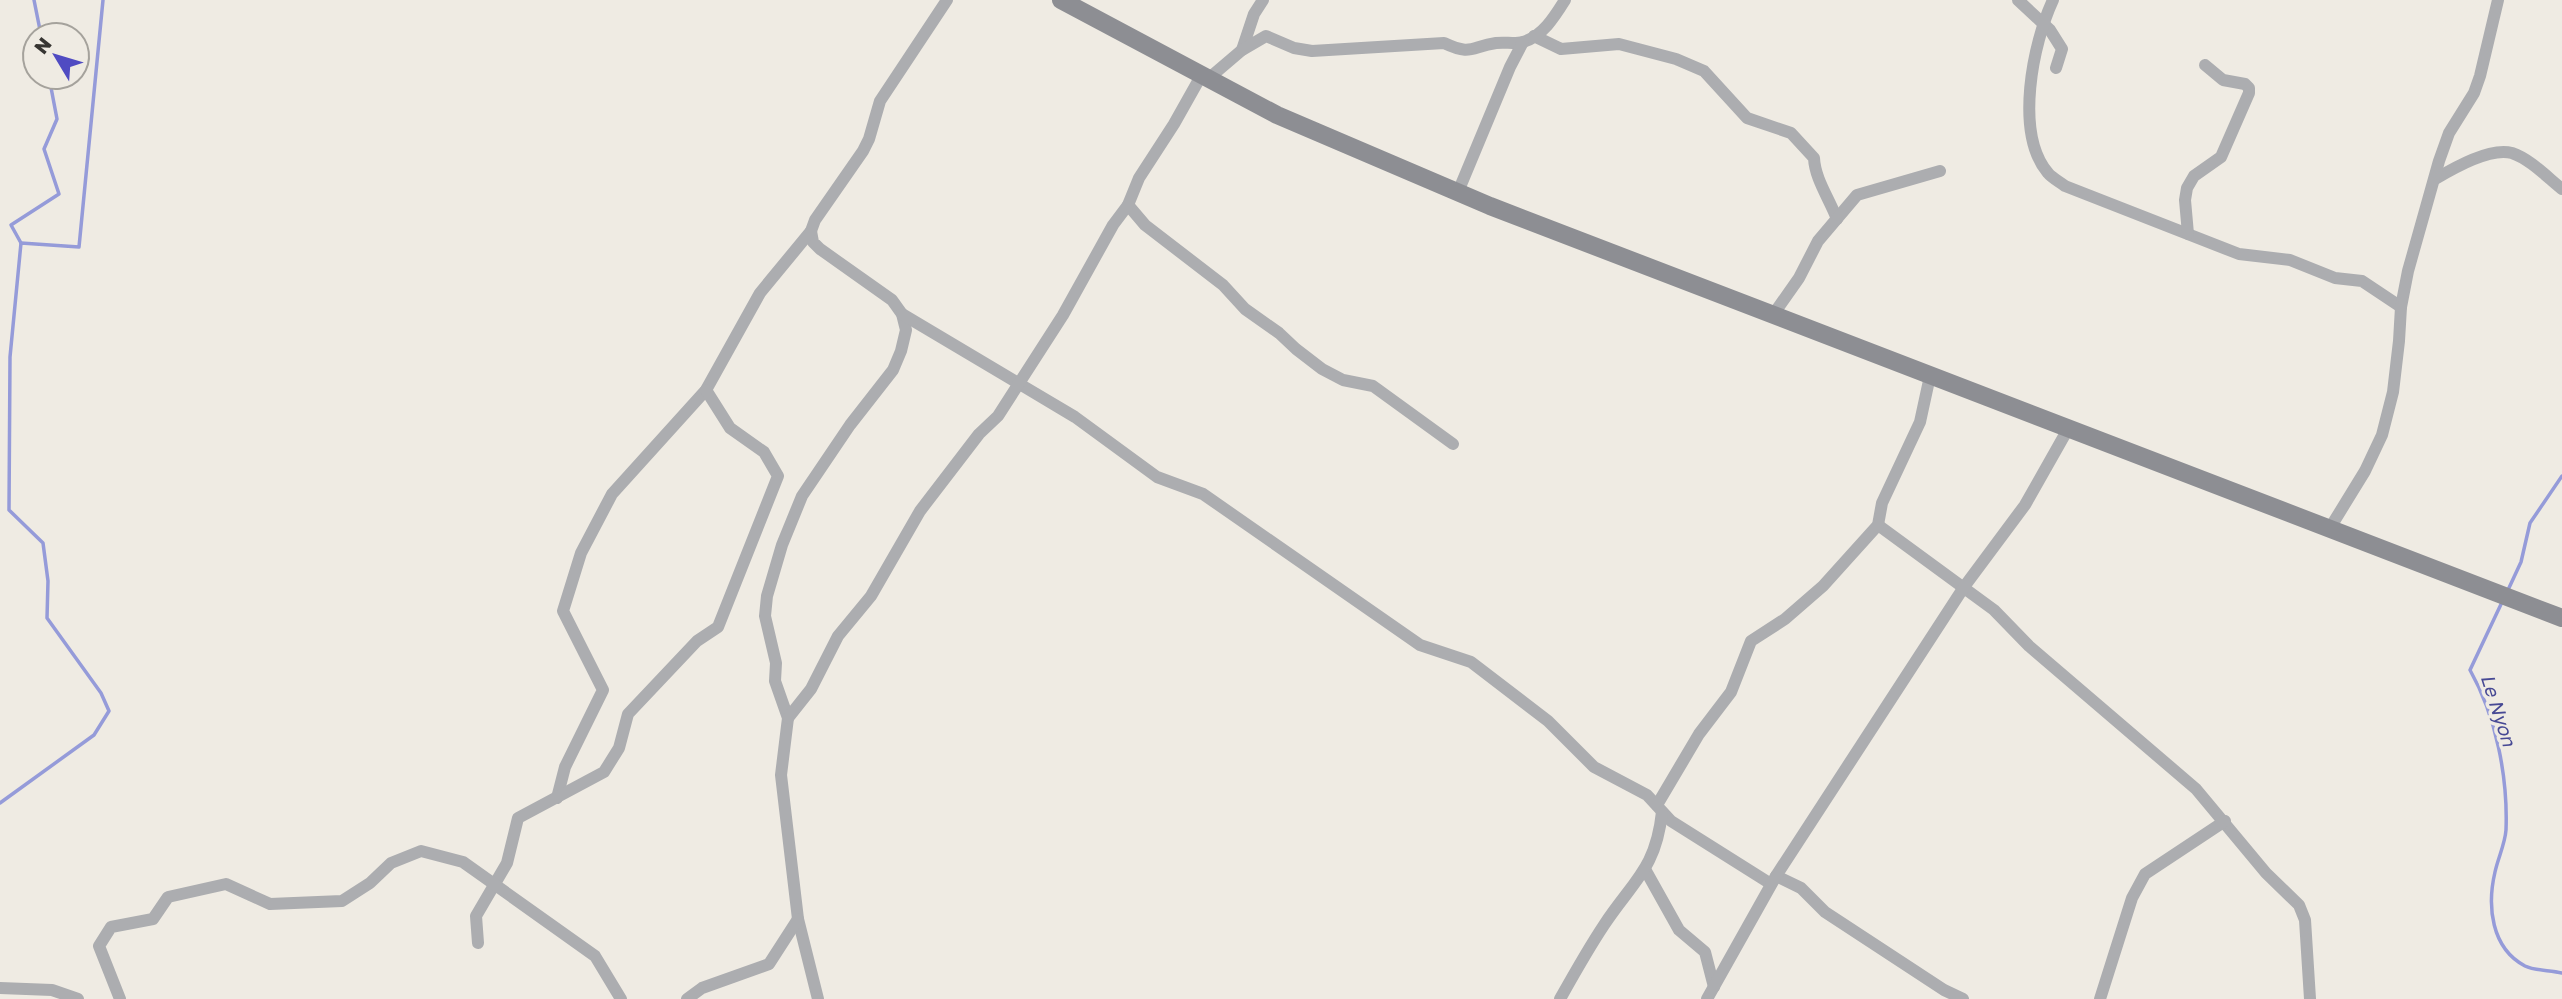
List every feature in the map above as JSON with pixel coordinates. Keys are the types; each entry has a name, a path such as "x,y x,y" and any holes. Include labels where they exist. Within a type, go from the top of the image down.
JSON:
{"main road":[{"path":"1071,3 1277,115 1458,192 2562,618"}],"street":[{"path":"557,798 565,767 603,690 563,611 581,553 612,494 706,390 760,293 811,230 815,220 863,151 886,91 947,0"},
{"path":"1242,50 1254,14 1263,0"},
{"path":"1458,192 1510,67 1529,39 1546,27 1565,0"},
{"path":"2018,0 2042,23 2062,49 2056,68"},
{"path":"2053,0 2042,23 2032,73 2028,118 2039,156 2048,174 2065,187 2239,254 2290,260 2335,278 2362,281 2400,307"},
{"path":"2330,528 2365,471 2382,435 2393,392 2400,307 2449,134 2474,93 2480,76 2498,0"},
{"path":"788,718 811,689 838,636 871,596 920,511 978,434 998,416 1063,315 1113,225 1128,205 1139,178 1205,77 1266,36 1294,48 1312,51 1444,43 1459,49 1476,50 1494,43 1529,39 1562,49 1619,44 1676,59 1704,71 1747,118 1791,133 1814,158 1815,173 1838,219"},
{"path":"2188,234 2185,200 2187,188 2194,176 2221,157 2249,93 2245,84 2223,80 2205,65"},
{"path":"2435,179 2460,165 2498,152 2513,154 2562,189"},
{"path":"1773,315 1799,278 1818,242 1857,195 1940,171"},
{"path":"1128,205 1144,225 1223,285 1245,309 1279,332 1322,369 1343,380 1380,390 1453,444"},
{"path":"811,230 813,242 892,300 902,314 906,330 893,370 850,425 817,478 802,496 782,545 767,596 765,616 776,663 775,681 788,718 781,775 798,919 818,999"},
{"path":"902,314 1075,417 1157,477 1203,494 1420,645 1471,663 1548,721 1594,767 1647,795 1671,821 1774,880 1801,888 1825,912 1944,990 1963,999"},
{"path":"1560,999 1605,923 1646,871 1660,834 1659,808 1699,734 1731,692 1751,641 1785,619 1823,586 1878,525 1882,503 1920,422 1930,376"},
{"path":"478,943 476,916 507,863 518,818 604,772 619,748 628,714 697,641 718,627 778,476 764,452 730,428 706,390"},
{"path":"1707,999 1774,880 1964,587 2025,505 2068,429"},
{"path":"1878,525 1994,610 2029,646 2196,789 2266,873 2299,905 2305,920 2310,999"},
{"path":"2101,998 2132,898 2145,874 2225,821"},
{"path":"120,999 99,946 111,927 153,919 168,897 226,884 270,904 342,901 370,883 391,863 421,851 463,862 595,956 621,999"},
{"path":"1646,871 1679,930 1705,952 1714,987"},
{"path":"687,999 702,988 769,964 798,919"},
{"path":"0,988 51,990 78,999"}],"waterway":[{"path":"34,0 38,21"},
{"path":"0,803 94,735 109,711 101,693 47,618 48,581 43,543 9,510 10,357 21,243 79,247 103,0"},
{"path":"21,243 11,225 59,194 44,149 57,119 52,91"},
{"name":"Le Nyon","path":"2508,590 2521,562 2530,523 2562,476"},
{"name":"Le Nyon","path":"2503,600 2470,670 2493,727 2505,789 2506,830 2493,885 2494,925 2505,948 2525,966 2562,973"}]}
